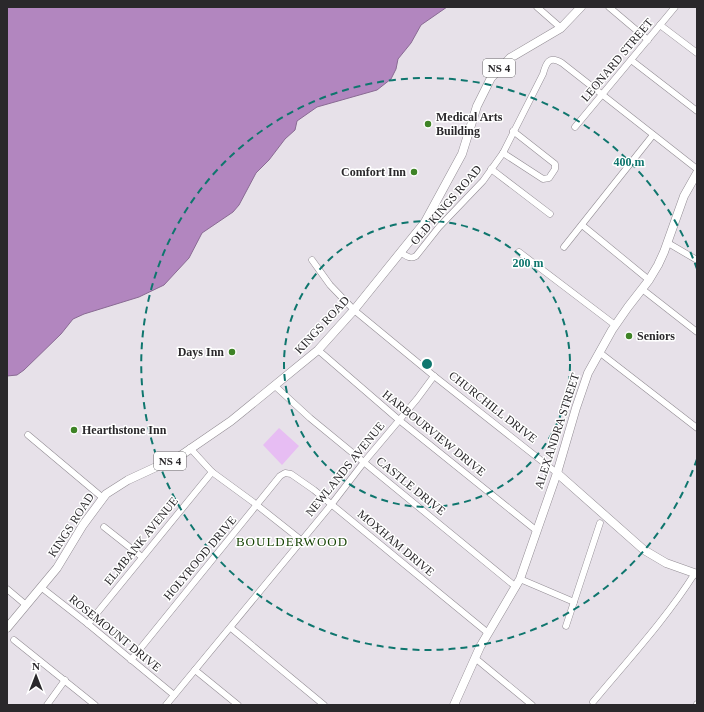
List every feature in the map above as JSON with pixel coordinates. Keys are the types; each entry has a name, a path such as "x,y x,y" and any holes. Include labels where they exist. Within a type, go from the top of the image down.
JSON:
{"main road":[{"name":"KINGS ROAD","path":"7,628 42,588 57,568 82,528 106,494 128,480 169,462 231,421 318,350 354,310 425,222 462,154 477,106 491,78 510,58 561,28 581,7"},
{"name":"ALEXANDRA STREET","path":"454,705 474,658 518,583 557,473 585,381 599,352 615,325 649,280 660,262 684,196 697,173"},
{"name":"CHURCHILL DRIVE","path":"557,473 644,550 666,563 696,573"}],"street":[{"path":"537,7 561,28"},
{"path":"609,7 648,40"},
{"name":"LEONARD STREET","path":"575,127 675,7"},
{"path":"660,25 697,53"},
{"name":"OLD KINGS ROAD","path":"400,252 409,257 413,258 416,256 432,234 473,191 491,169 503,153 543,74 546,65 550,60 558,61 602,95"},
{"path":"631,60 697,111"},
{"path":"602,95 697,169"},
{"path":"503,153 543,179 549,178 555,169 555,164 514,131"},
{"path":"564,246 653,135"},
{"path":"491,169 550,214"},
{"path":"582,225 649,280"},
{"path":"668,242 697,260"},
{"path":"519,252 615,325"},
{"name":"CHURCHILL DRIVE","path":"312,260 330,285 354,310 434,376 557,473"},
{"path":"642,289 697,332"},
{"name":"HARBOURVIEW DRIVE","path":"318,350 399,420 537,531"},
{"path":"599,352 697,428"},
{"name":"NEWLANDS AVENUE","path":"166,705 231,628 434,376"},
{"name":"CASTLE DRIVE","path":"275,386 310,418 364,462 518,583 574,602"},
{"path":"28,435 103,498"},
{"path":"190,448 212,472 301,540"},
{"name":"ELMBANK AVENUE","path":"88,624 212,472"},
{"name":"MOXHAM DRIVE","path":"288,473 314,490 362,528 488,633"},
{"name":"HOLYROOD DRIVE","path":"131,660 280,476 288,473"},
{"path":"566,626 600,523"},
{"path":"104,527 142,557"},
{"path":"593,702 684,591 696,573"},
{"name":"ROSEMOUNT DRIVE","path":"42,588 174,695"},
{"path":"7,589 26,605"},
{"path":"231,628 324,705"},
{"path":"14,640 96,705"},
{"path":"474,658 532,705"},
{"path":"195,670 238,705"},
{"path":"46,705 65,680"}],"shaded area":[{"path":"7,7 447,7 421,25 411,43 398,59 396,69 391,79 377,90 317,107 297,121 295,130 285,139 269,160 256,173 239,205 233,212 202,233 189,258 164,285 139,297 84,314 73,319 61,334 24,370 17,375 7,376"},
{"path":"279,428 299,446 282,465 263,445"}],"place":[{"name":"Medical Arts Building","path":"428,124"},
{"name":"Comfort Inn","path":"414,172"},
{"name":"Seniors","path":"629,336"},
{"name":"Days Inn","path":"232,352"},
{"name":"Hearthstone Inn","path":"74,430"}],"district":[{"name":"BOULDERWOOD","path":"292,541"}]}
